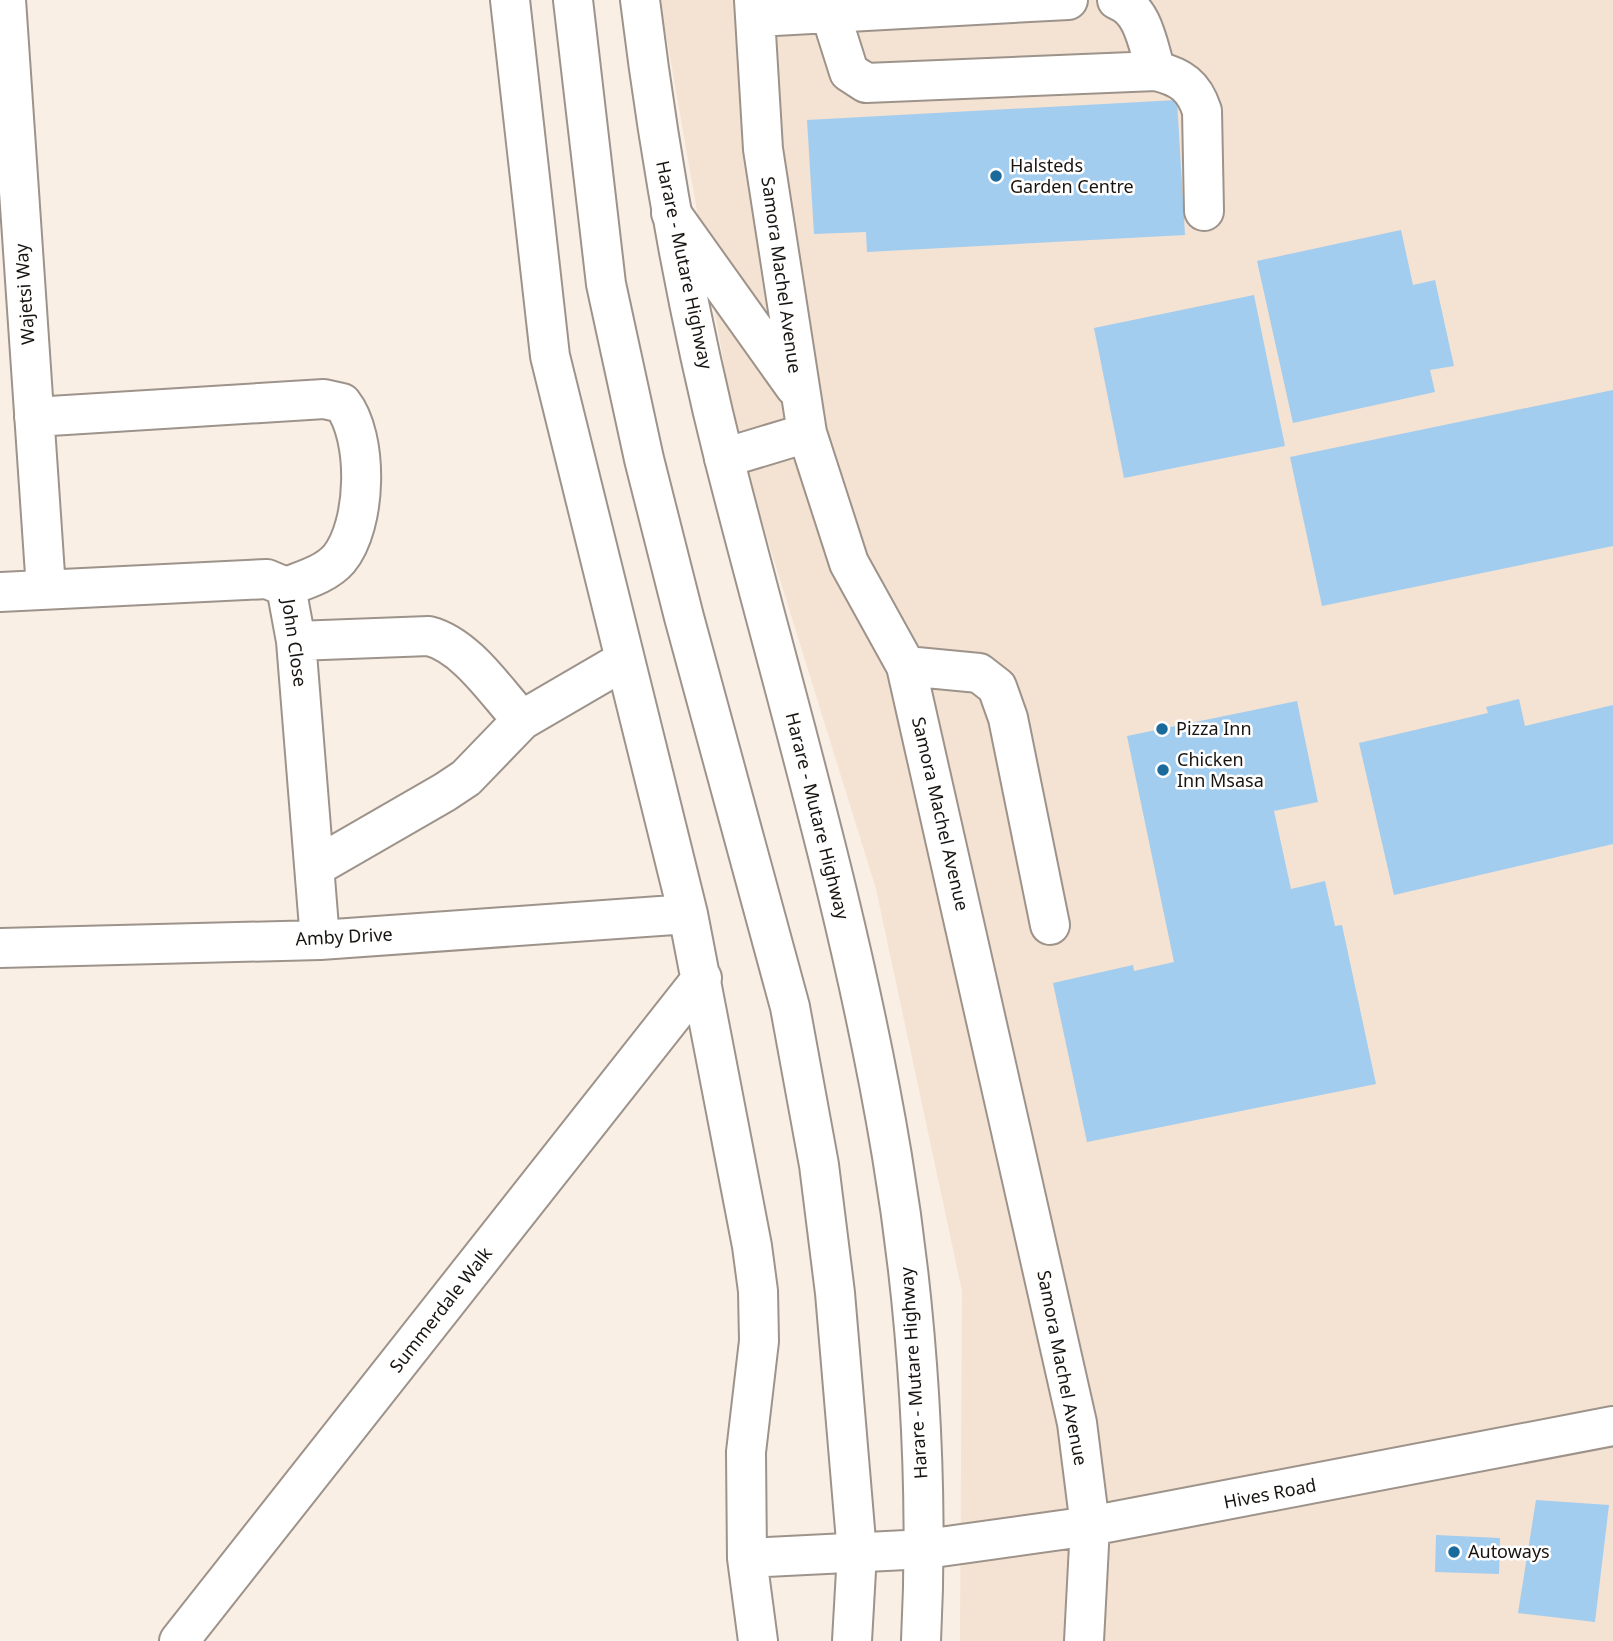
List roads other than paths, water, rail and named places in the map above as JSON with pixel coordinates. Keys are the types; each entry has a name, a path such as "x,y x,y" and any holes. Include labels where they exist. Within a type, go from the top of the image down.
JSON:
{"main road":[{"name":"Wajetsi Way","path":"6,0 46,589"},
{"path":"509,0 550,356 688,914 758,1291 759,1341 746,1452 747,1558 758,1641"},
{"path":"573,0 586,133 606,284 664,538 750,851 793,1020 819,1165 835,1293 857,1553 852,1641"},
{"name":"Harare - Mutare Highway","path":"640,0 671,213 724,458 814,798 859,989 892,1156 911,1298 926,1549 921,1641"},
{"path":"754,8 830,12 1068,0"},
{"path":"1118,0 1129,5 1138,16 1156,71"},
{"name":"Samora Machel Avenue","path":"754,8 762,149 807,433 849,563 906,666 1077,1423 1090,1526 1084,1641"},
{"path":"830,12 849,72 866,83 1156,71 1176,75 1187,83 1198,97 1202,111 1205,211"},
{"path":"671,213 799,392"},
{"path":"34,417 324,400 342,403 353,416 358,440 360,492 355,534 339,560 323,573 286,587"},
{"path":"724,458 807,433"},
{"name":"John Close","path":"0,592 267,579 286,587 296,641 320,940"},
{"path":"296,641 438,639 463,656 522,720"},
{"path":"315,867 466,778 522,720 625,660"},
{"path":"906,666 979,673 997,687 1008,718 1050,925"},
{"name":"Amby Drive","path":"0,948 320,940 688,914"},
{"name":"Summerdale Walk","path":"179,1641 702,978"},
{"name":"Hives Road","path":"926,1549 1090,1526 1613,1426"},
{"path":"747,1558 926,1549"}],"place":[{"name":"Halsteds Garden Centre","path":"996,176"},
{"name":"Pizza Inn","path":"1162,729"},
{"name":"Chicken Inn Msasa","path":"1163,770"},
{"name":"Autoways","path":"1454,1552"}]}
